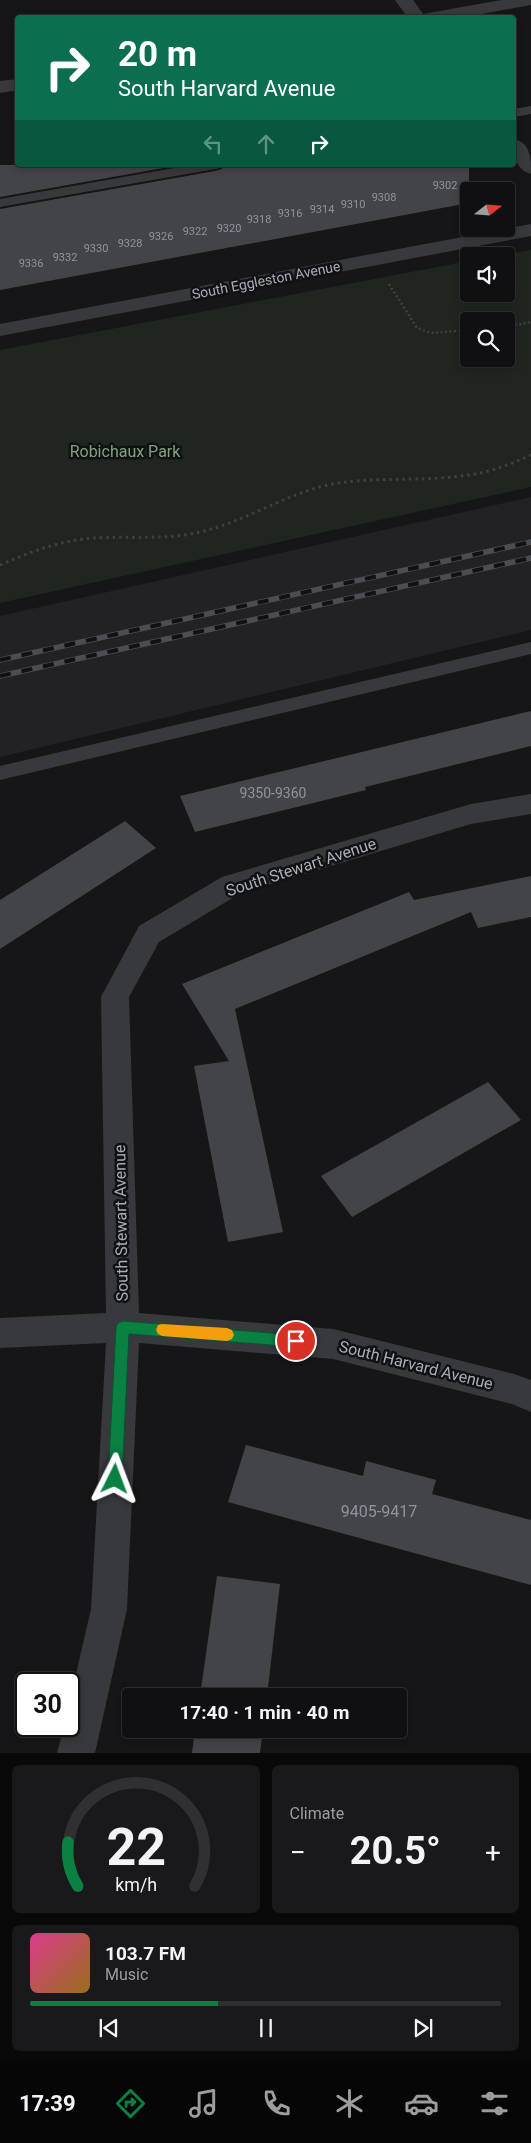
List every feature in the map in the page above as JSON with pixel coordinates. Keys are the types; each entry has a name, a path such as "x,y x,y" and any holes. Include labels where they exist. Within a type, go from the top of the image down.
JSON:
{"street":[{"path":"404,0 415,15"},
{"path":"444,15 531,0"},
{"path":"0,87 15,84"},
{"path":"516,148 531,168"},
{"name":"South Eggleston Avenue","path":"0,330 531,230"},
{"name":"South Stewart Avenue","path":"76,1753 109,1609 123,1327 115,997 149,934 232,885 471,814 531,804"},
{"name":"South Harvard Avenue","path":"0,1333 123,1327 333,1344 514,1389 531,1396"}],"lane":[{"path":"516,113 531,110"},
{"path":"0,203 205,167"},
{"path":"0,773 531,648"}],"path":[{"path":"385,277 417,328 430,333 460,331"},
{"path":"515,325 531,322"},
{"path":"0,565 45,546 75,540 94,538 158,538 195,534 236,522 308,491 335,484 370,479 423,479 480,474 531,455"}],"shaded area":[{"path":"531,497 531,630 0,757 0,616"}],"green space":[{"name":"Robichaux Park","path":"531,250 531,487 0,603 0,350 460,263 460,302 515,302 515,253"}],"building":[{"path":"0,165 15,165 15,167 169,167 0,197"},
{"path":"223,167 469,167 469,182 460,182 460,205 0,290 0,209 215,171"},
{"path":"531,711 531,746 365,787 366,790 195,832 180,796"},
{"path":"125,821 156,848 0,949 0,900"},
{"path":"531,876 531,917 478,928 471,912 235,1009 283,1232 228,1242 194,1066 229,1061 182,984 409,892 414,900"},
{"path":"488,1082 521,1120 352,1217 321,1176"},
{"path":"246,1445 363,1476 366,1461 436,1480 432,1494 531,1520 531,1585 228,1502"},
{"path":"217,1576 280,1584 268,1688 201,1688"},
{"path":"194,1738 262,1738 260,1753 192,1753"}],"railway":[{"path":"0,660 531,542"},
{"path":"0,676 531,558"}],"slow traffic":[{"path":"162,1330 227,1335"}],"route":[{"path":"115,1479 123,1327 204,1332 296,1341"}]}
